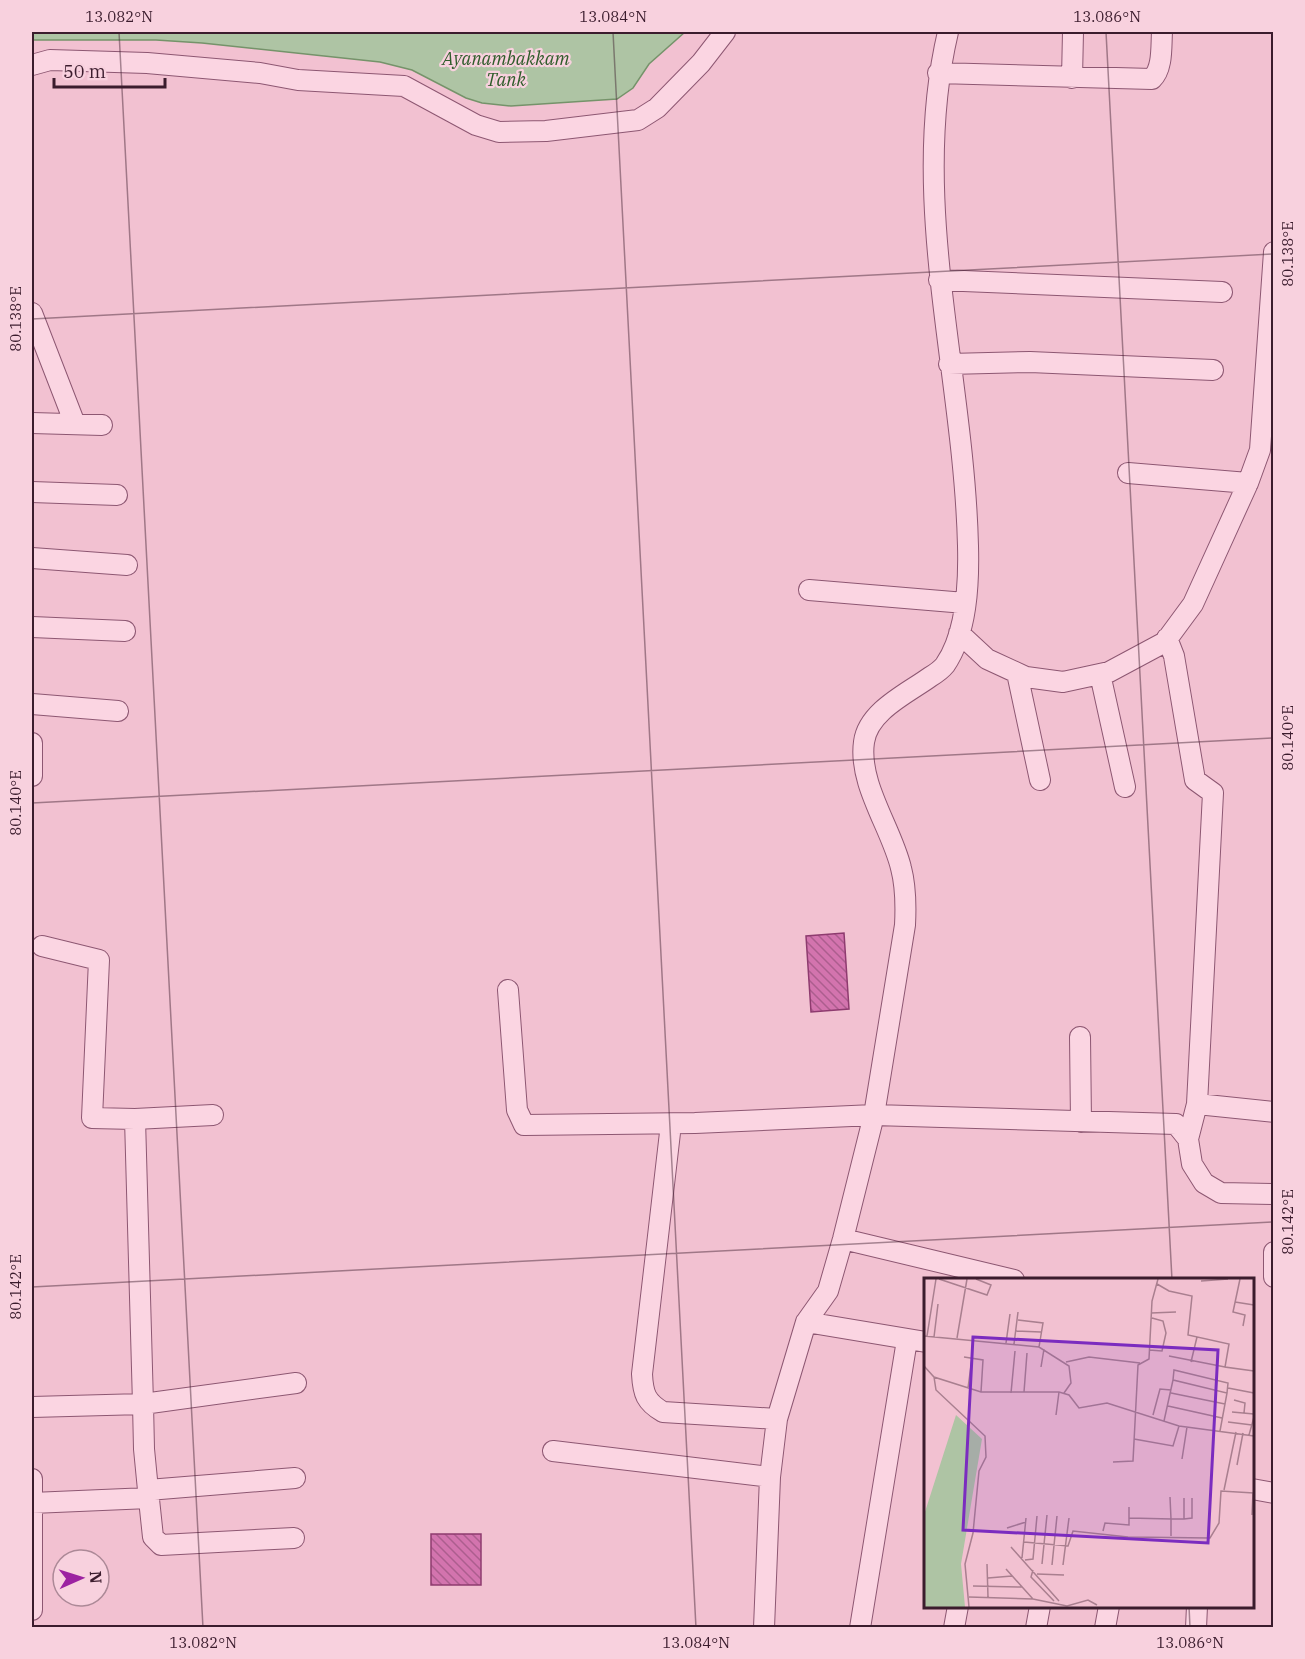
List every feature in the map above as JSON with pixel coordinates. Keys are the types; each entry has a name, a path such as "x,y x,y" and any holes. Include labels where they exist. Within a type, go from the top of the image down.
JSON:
{"street":[{"path":"32,65 50,60 147,63 260,73 298,80 404,86 476,125 499,132 546,131 638,120 657,108 701,63 726,32"},
{"path":"764,1628 770,1477 777,1419 806,1322 828,1291 843,1239 874,1115 899,972 906,896 901,866 877,808 867,770 864,743 868,729 877,716 944,667 959,633 965,603 968,547 939,280 934,109 938,73 948,32"},
{"path":"1072,78 1073,32"},
{"path":"938,73 1152,79 1157,74 1161,57 1162,32"},
{"path":"959,633 987,660 1026,677 1063,682 1100,674 1140,657 1167,638 1192,604 1248,483 1267,451 1274,252"},
{"path":"939,280 1222,292"},
{"path":"32,313 75,424"},
{"path":"949,364 1030,362 1213,370"},
{"path":"32,423 102,425"},
{"path":"1128,473 1248,483"},
{"path":"32,492 117,495"},
{"path":"32,558 127,565"},
{"path":"809,590 965,603"},
{"path":"32,627 125,631"},
{"path":"1167,638 1174,656 1195,780 1213,793 1197,1104 1188,1139 1192,1164 1204,1183 1221,1193 1274,1194"},
{"path":"1017,673 1040,780"},
{"path":"1100,674 1125,788"},
{"path":"32,704 118,711"},
{"path":"32,743 32,776"},
{"path":"42,946 99,960 92,1118 135,1119 213,1115"},
{"path":"508,990 518,1110 524,1125 671,1124 874,1115 1176,1124 1188,1139"},
{"path":"1080,1037 1081,1122"},
{"path":"1197,1104 1274,1112"},
{"path":"135,1119 143,1404 153,1537 161,1545 294,1538"},
{"path":"671,1124 642,1374 643,1391 650,1404 663,1412 777,1419"},
{"path":"843,1239 1006,1278"},
{"path":"1274,1252 1274,1277"},
{"path":"806,1322 916,1341 860,1628"},
{"path":"32,1407 143,1404 296,1383"},
{"path":"553,1451 770,1477"},
{"path":"32,1503 148,1494 295,1478"},
{"path":"32,1479 32,1610"},
{"path":"1254,1489 1274,1492"},
{"path":"954,1628 958,1608"},
{"path":"1036,1628 1040,1608"},
{"path":"1105,1628 1109,1608"},
{"path":"1196,1628 1197,1608"}],"water":[{"name":"Ayanambakkam Tank","path":"32,32 685,32 649,64 633,88 617,99 511,106 482,103 466,98 412,70 380,62 156,40 32,40"}],"building":[{"path":"844,933 849,1009 811,1012 806,936"},
{"path":"431,1534 481,1534 481,1585 431,1585"}]}
